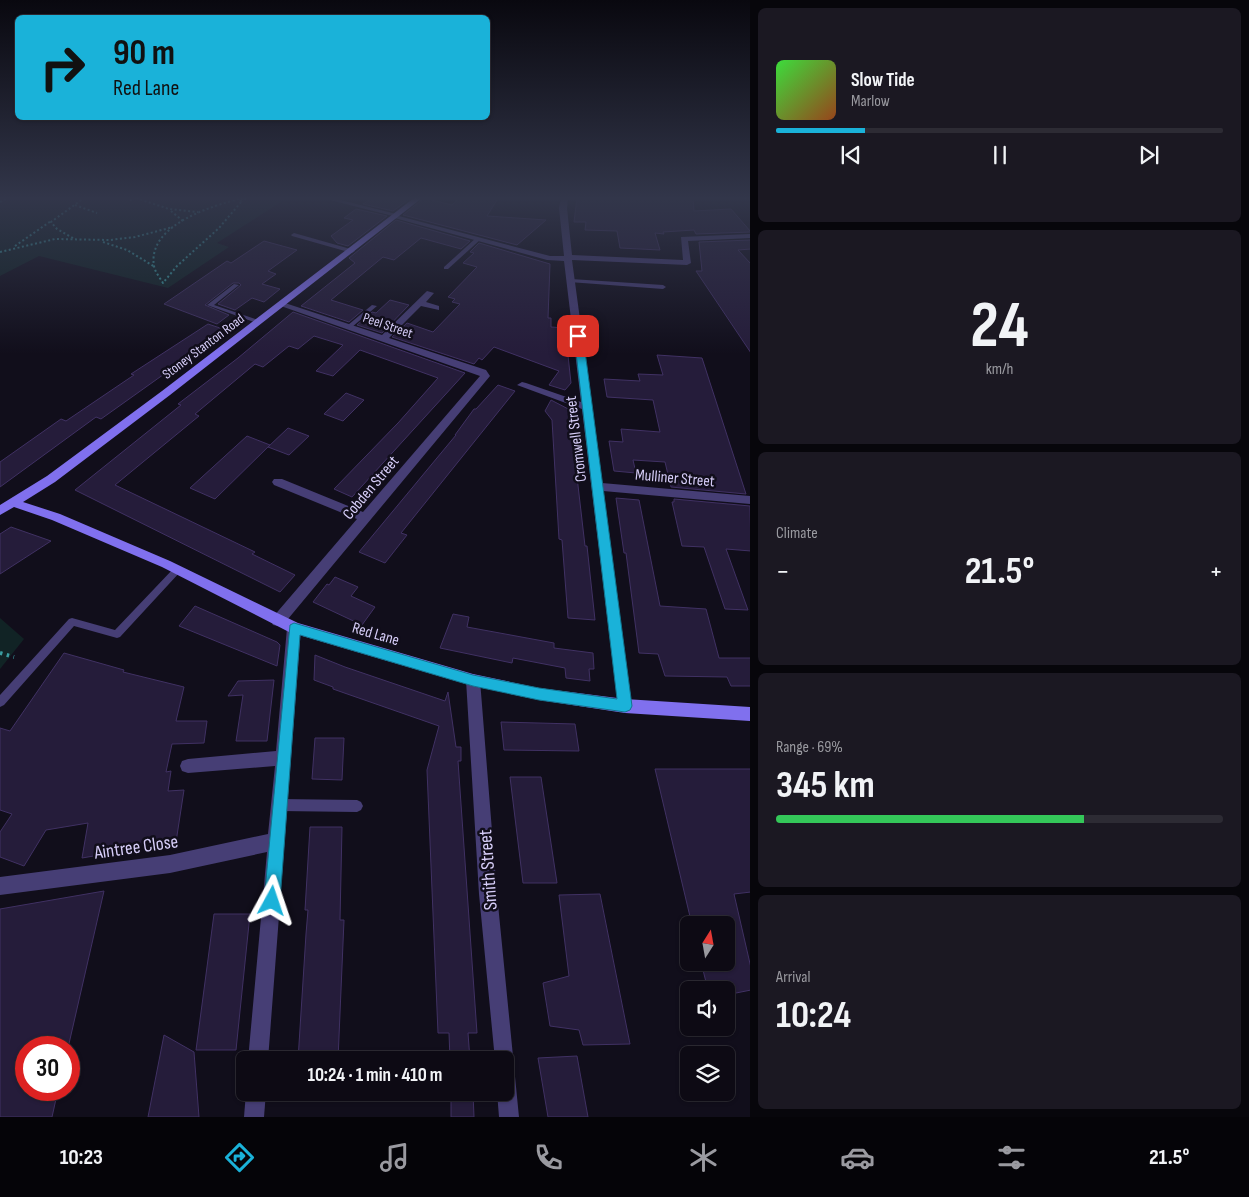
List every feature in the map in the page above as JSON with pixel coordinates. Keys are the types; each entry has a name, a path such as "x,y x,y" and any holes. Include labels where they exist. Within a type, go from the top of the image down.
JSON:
{"main road":[{"name":"Stoney Stanton Road","path":"4,508 51,479 352,251"},
{"name":"Red Lane","path":"4,508 56,517 177,570 294,628 473,680 539,694 625,706 750,714"}],"street":[{"path":"520,250 561,259 568,256 687,262 685,250"},
{"name":"Cromwell Street","path":"567,250 625,706"},
{"path":"384,338 430,293"},
{"path":"420,303 436,308"},
{"name":"Peel Street","path":"282,305 350,326 484,374"},
{"name":"Cobden Street","path":"278,621 485,376 484,374"},
{"path":"522,385 588,408"},
{"path":"278,482 365,518"},
{"name":"Mulliner Street","path":"596,486 750,500"},
{"path":"259,1051 294,628"},
{"name":"Smith Street","path":"473,680 488,894 503,1051"},
{"path":"188,766 283,758"},
{"name":"Aintree Close","path":"0,886 170,864 277,841"},
{"path":"254,1117 255,1101"},
{"path":"508,1101 509,1117"}],"lane":[{"path":"446,268 466,250"},
{"path":"571,282 663,287"},
{"path":"236,284 210,305 259,322"},
{"path":"350,326 374,306"},
{"path":"0,702 72,622 117,634 177,570"},
{"path":"280,805 357,806"}],"path":[{"path":"0,252 7,250"},
{"path":"127,250 155,267"},
{"path":"156,250 155,267 163,283 176,266 196,250"},
{"path":"0,654 14,657"}],"shaded area":[{"path":"0,250 224,250 168,288 39,256 0,276"},
{"path":"0,618 24,639 0,669"}],"building":[{"path":"250,250 297,250 268,271 276,274 262,284 280,289 264,302 252,298 235,310 218,304 241,285 233,283 205,305 229,315 217,324 164,304 227,261 231,263"},
{"path":"359,250 406,250 394,260 383,257 331,300 363,310 349,322 301,306 355,263 349,258"},
{"path":"472,250 503,250 550,264 548,318 551,318 551,327 565,328 571,383 565,390 549,385 559,371 494,347 482,360 479,358 474,364 392,337 407,323 433,332 460,304 452,302 455,299 448,297 477,267 463,263 474,253 470,252"},
{"path":"700,250 738,250 750,263 750,352 696,271 702,271"},
{"path":"390,300 409,305 382,333 357,325 372,312 376,313"},
{"path":"293,312 465,373 352,497 334,489 398,423 438,378 360,350 333,376 316,371 343,345 314,336 298,349 289,346 263,367 255,364 195,414 199,416 115,485 255,552 252,554 295,575 280,592 75,490 181,405 178,404 238,358"},
{"path":"208,324 226,330 101,419 96,417 0,487 0,462 61,419 66,421 134,375 131,374"},
{"path":"657,355 702,358 746,494 671,487 665,462 633,460 636,473 614,471 609,441 623,442 621,429 660,432 653,400 607,397 604,379 640,381 638,374 663,375"},
{"path":"498,385 515,391 401,533 407,535 385,563 359,552 456,435 474,409"},
{"path":"346,393 364,400 343,421 324,414"},
{"path":"551,400 574,412 576,468 595,620 568,618 562,540 559,539 552,420 545,411"},
{"path":"288,428 309,436 289,455 268,447"},
{"path":"247,436 270,445 215,499 190,488"},
{"path":"616,498 639,500 660,606 706,609 719,658 750,658 750,686 731,686 727,677 665,676 658,654 639,653 626,553 624,553"},
{"path":"674,499 750,506 750,551 726,549 748,610 725,609 704,547 682,546 672,502 674,502"},
{"path":"11,527 51,541 0,574 0,534"},
{"path":"335,577 358,587 351,596 375,607 362,625 313,602"},
{"path":"195,606 277,642 280,645 277,666 179,626"},
{"path":"453,614 469,617 467,627 554,643 554,648 593,653 594,669 589,669 590,681 566,678 565,668 513,658 512,663 440,648"},
{"path":"64,653 124,670 123,672 184,687 176,721 207,721 204,743 172,744 166,772 171,771 168,791 184,790 176,842 82,858 88,823 46,830 24,866 0,857 0,832 12,814 0,810 0,728 10,731"},
{"path":"315,655 445,701 448,692 456,747 461,747 461,761 458,761 477,1033 468,1033 469,1051 450,1051 449,1033 438,1033 427,770 439,726 333,689 333,687 314,680"},
{"path":"274,680 267,741 236,741 243,695 228,696 238,681"},
{"path":"501,722 575,724 579,751 504,750"},
{"path":"315,738 344,738 342,780 312,779"},
{"path":"655,769 750,769 750,892 734,894 750,964 750,990 735,993 735,981 706,981 703,971 735,971 735,916 690,916"},
{"path":"510,777 541,777 557,883 523,883"},
{"path":"310,827 342,827 340,920 344,920 338,1051 299,1051 308,910 305,910"},
{"path":"104,891 71,1036 15,1036 15,1101 56,1101 52,1117 0,1117 0,909"},
{"path":"600,894 630,1044 583,1045 579,1030 550,1026 543,983 569,976 559,895"},
{"path":"214,914 250,914 236,1050 196,1050"},
{"path":"164,1035 194,1052 199,1117 148,1117"},
{"path":"577,1056 588,1117 548,1117 538,1058"},
{"path":"451,1101 473,1101 474,1117 451,1117"}],"route":[{"path":"272,901 294,628 376,650 473,680 539,694 625,706 578,336"}]}
